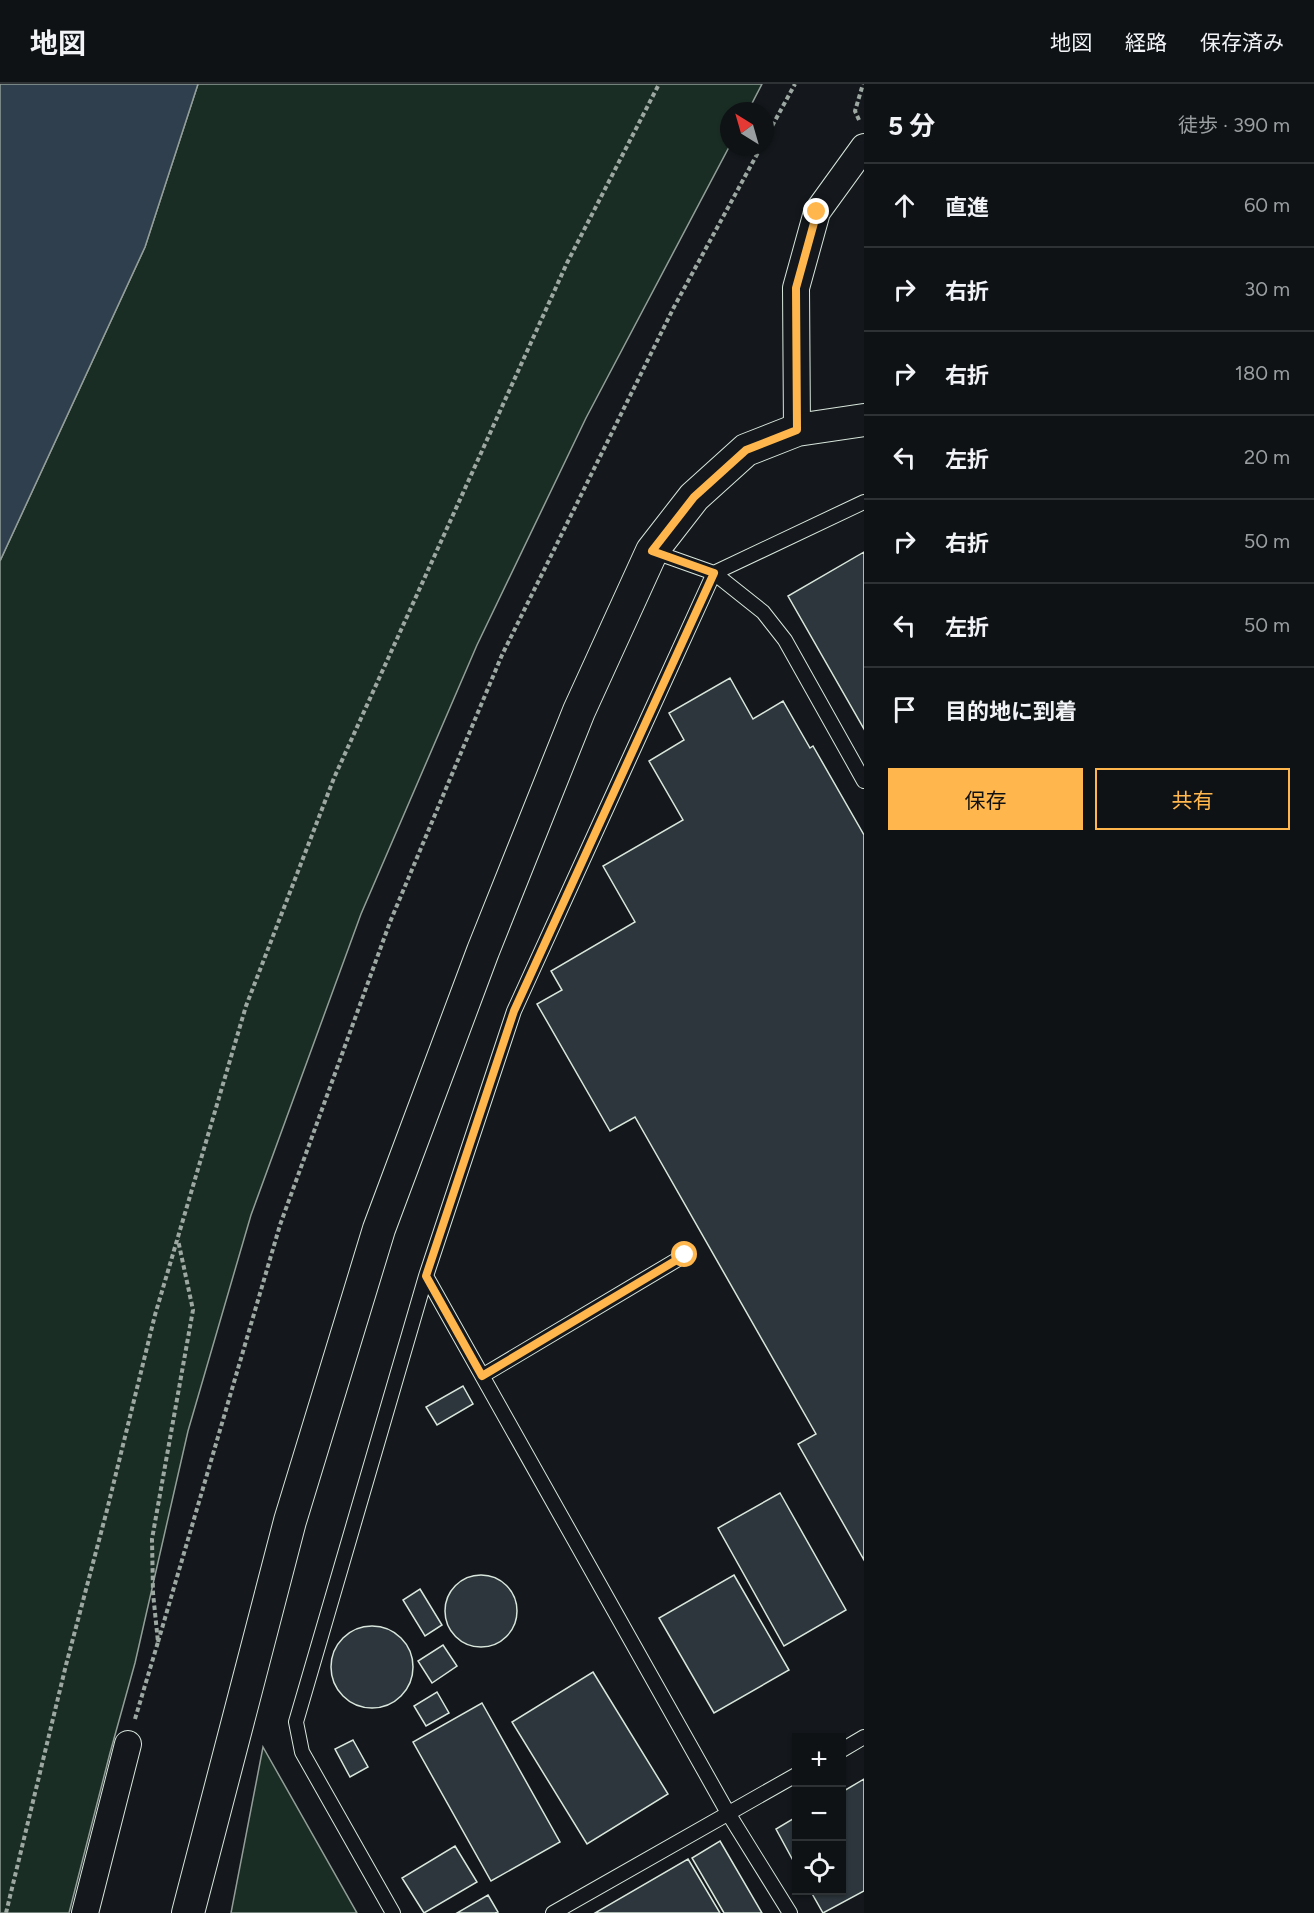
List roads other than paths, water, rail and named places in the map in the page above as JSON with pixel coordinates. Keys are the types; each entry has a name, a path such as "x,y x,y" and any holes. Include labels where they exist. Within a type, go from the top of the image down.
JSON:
{"street":[{"path":"797,430 796,288 817,212 864,147"},
{"path":"188,1913 290,1521 379,1229 483,951 579,711 652,551 694,497 746,450 797,430 864,420"},
{"path":"85,1913 128,1744"}],"lane":[{"path":"393,1913 302,1752 296,1722 426,1276 514,1011 714,573 864,502"},
{"path":"652,551 714,573 764,612 785,640 864,781"},
{"path":"482,1376 685,1255"},
{"path":"426,1276 728,1813 790,1913"},
{"path":"846,1748 864,1737"},
{"path":"553,1913 792,1777"}],"water":[{"path":"0,84 198,84 145,247 0,561"}]}
